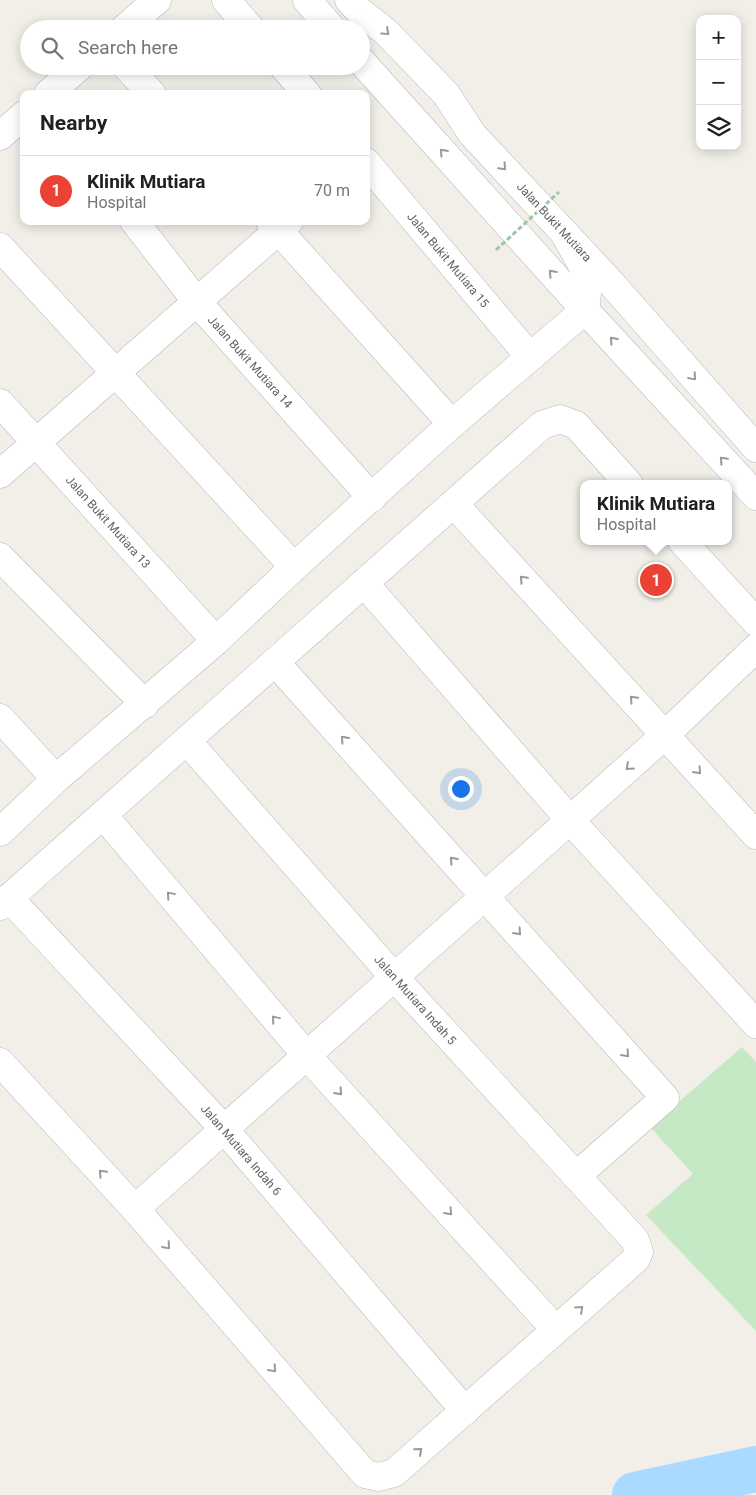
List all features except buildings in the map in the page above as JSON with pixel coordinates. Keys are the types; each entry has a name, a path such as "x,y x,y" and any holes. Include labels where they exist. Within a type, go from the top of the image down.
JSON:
{"street":[{"path":"134,20 157,0"},
{"path":"226,0 243,20"},
{"path":"307,0 324,20"},
{"name":"Jalan Bukit Mutiara","path":"349,0 358,10 386,32 446,94 472,134 564,231 756,448"},
{"path":"370,71 585,310 756,496"},
{"path":"53,90 70,75"},
{"path":"134,75 148,90"},
{"path":"291,75 304,90"},
{"path":"0,136 20,118"},
{"name":"Jalan Bukit Mutiara 15","path":"370,167 530,357"},
{"name":"Jalan Bukit Mutiara 14","path":"137,225 197,302 372,498"},
{"path":"0,474 114,372 197,302 279,225"},
{"path":"281,225 452,424"},
{"path":"564,231 586,272 588,286 585,310"},
{"path":"0,247 294,567"},
{"path":"0,832 56,779 216,641 294,567 452,424 585,310 611,310 631,318 661,340"},
{"name":"Jalan Bukit Mutiara 13","path":"0,403 216,641"},
{"path":"5,902 542,426 560,419 576,425 625,480"},
{"path":"454,504 756,835"},
{"path":"686,545 756,622"},
{"path":"0,557 145,704"},
{"path":"364,583 570,820 756,1024"},
{"path":"135,1209 666,735 756,648"},
{"path":"275,662 665,1098 576,1176"},
{"path":"0,718 56,779"},
{"name":"Jalan Mutiara Indah 5","path":"187,741 394,977 634,1240 639,1252 636,1259 556,1330"},
{"path":"0,1062 135,1209 365,1474 379,1477 394,1472 556,1330 306,1056 103,815"},
{"name":"Jalan Mutiara Indah 6","path":"5,902 224,1129 465,1410"}],"path":[{"path":"496,250 559,192"}],"green space":[{"path":"742,1047 756,1062 756,1331 646,1215 693,1174 650,1127"}],"waterway":[{"path":"635,1495 756,1469"}],"place":[{"name":"Klinik Mutiara","path":"656,580"}]}
